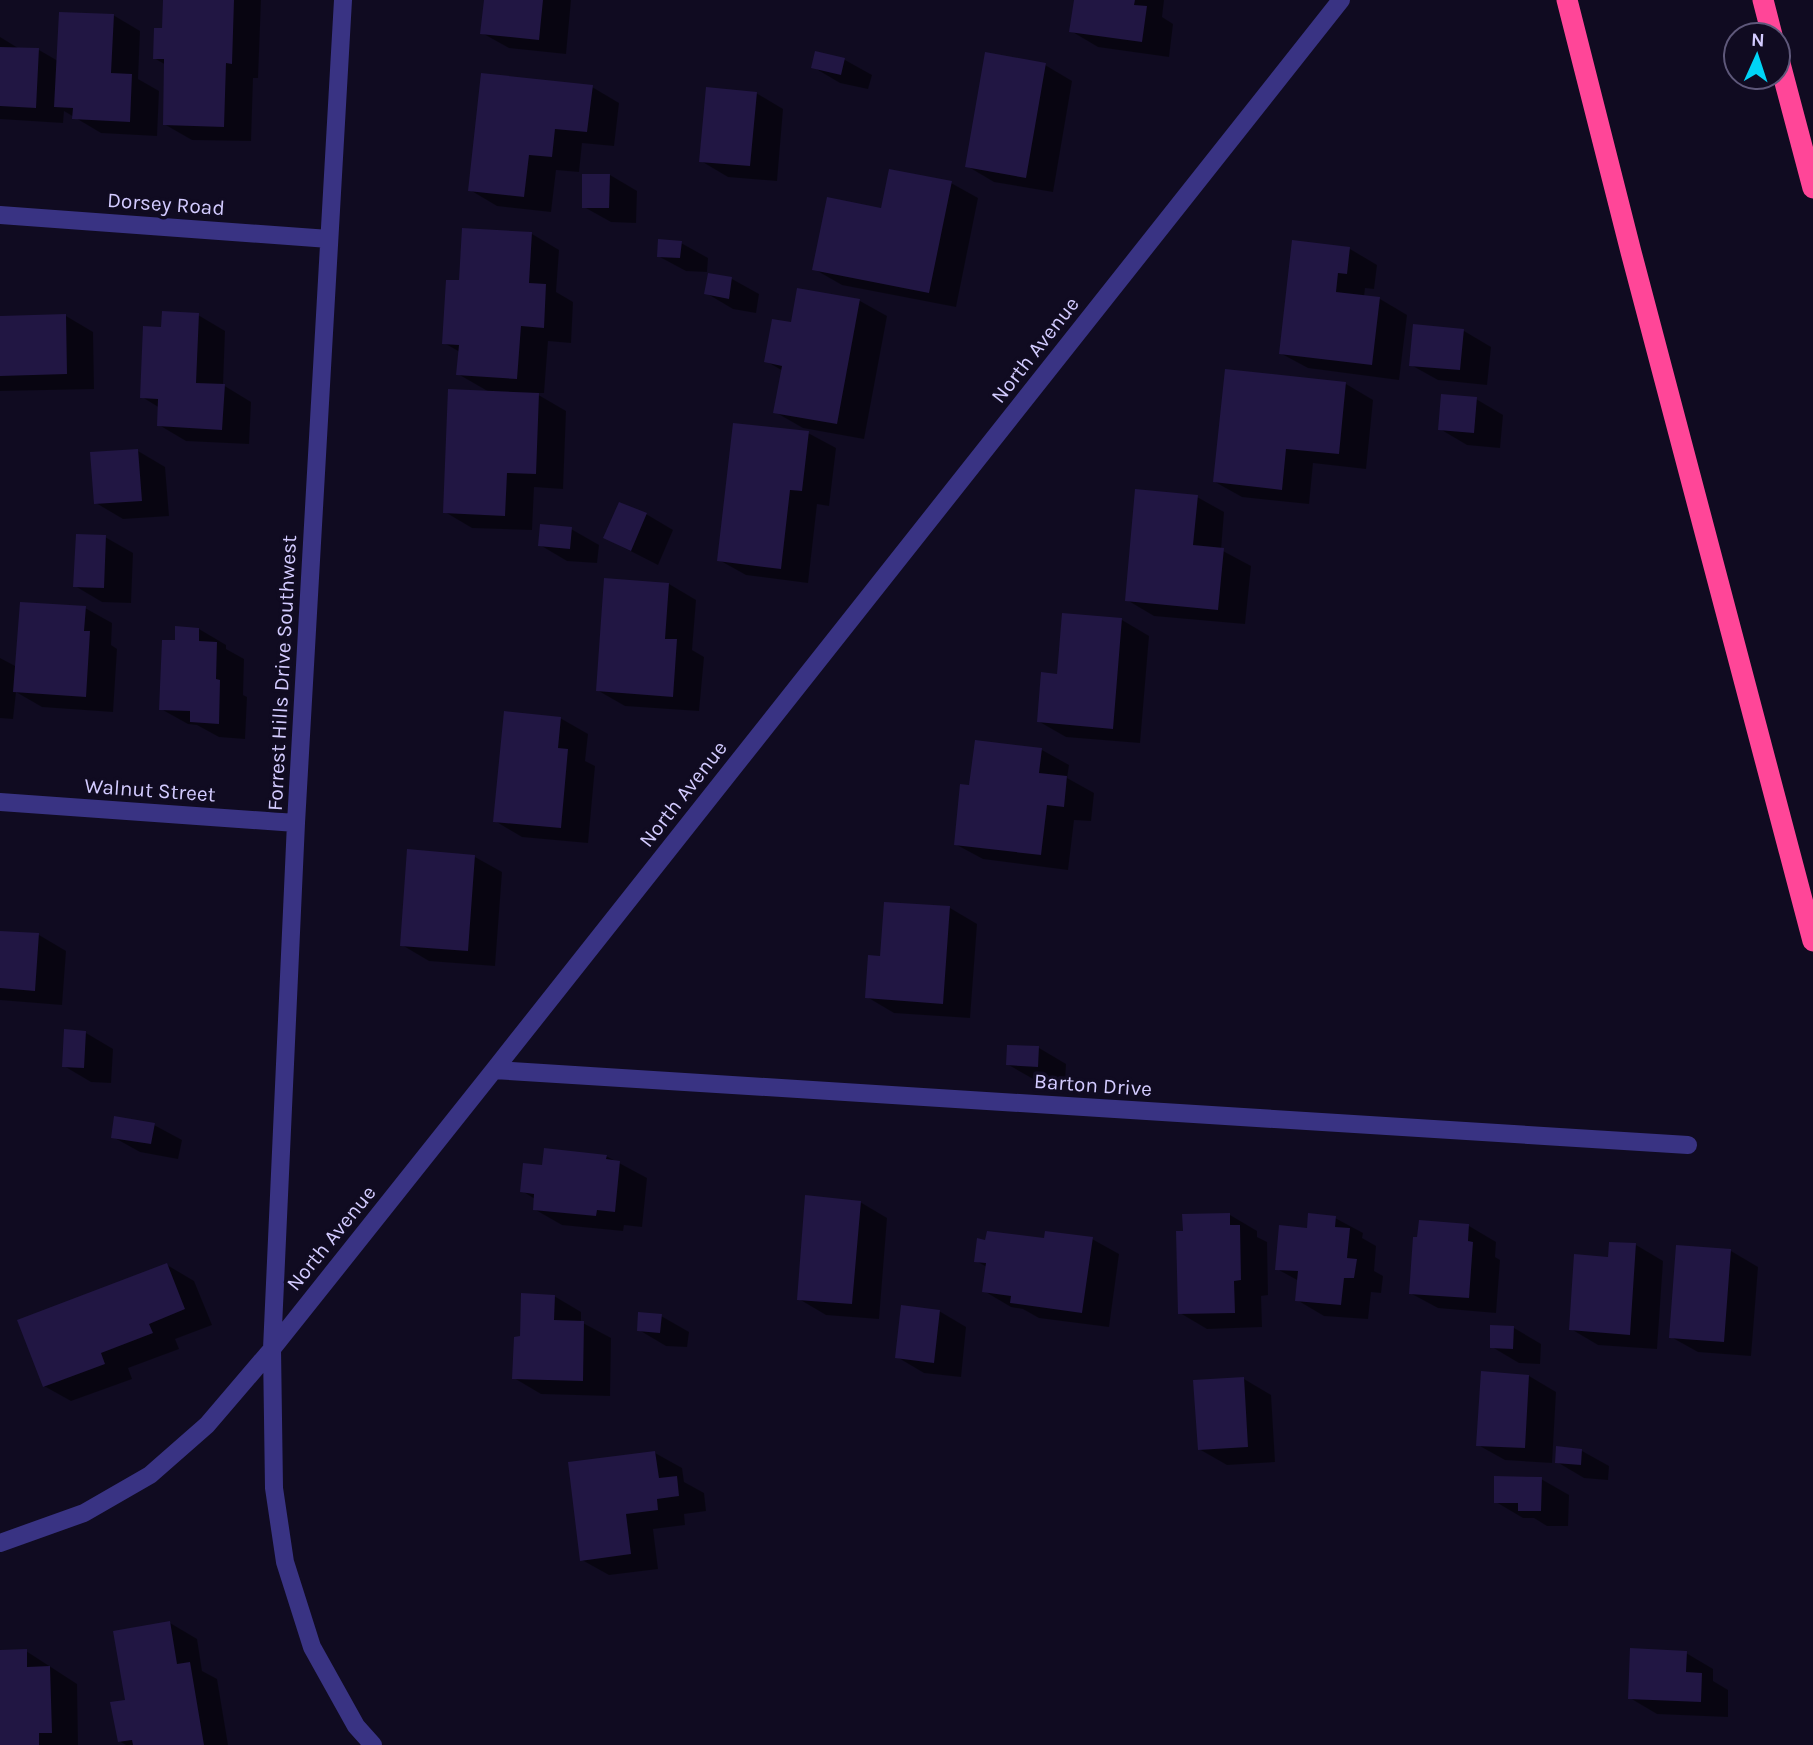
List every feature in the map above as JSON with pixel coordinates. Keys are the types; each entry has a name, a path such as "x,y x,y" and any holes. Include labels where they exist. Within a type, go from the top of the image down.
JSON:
{"highway":[{"path":"1567,0 1813,941"},
{"path":"1763,0 1768,21"},
{"path":"1787,91 1813,188"}],"street":[{"name":"Forrest Hills Drive Southwest","path":"343,0 296,823 272,1349 274,1489 285,1562 312,1647 356,1726 373,1745"},
{"name":"North Avenue","path":"0,1543 84,1513 149,1475 207,1425 272,1349 1341,0"},
{"name":"Dorsey Road","path":"0,215 329,239"},
{"name":"Walnut Street","path":"0,802 296,823"},
{"name":"Barton Drive","path":"494,1070 1689,1145"}],"building":[{"path":"163,0 234,0 232,64 226,63 224,127 163,125 164,59 153,59 154,28 162,28"},
{"path":"484,0 543,0 539,40 480,34"},
{"path":"1074,0 1135,0 1134,5 1147,6 1142,42 1069,32"},
{"path":"59,12 114,14 111,73 132,74 130,122 72,119 73,108 54,107"},
{"path":"0,47 39,48 36,108 0,106"},
{"path":"815,51 845,58 841,75 811,68"},
{"path":"985,52 1046,63 1026,178 965,167"},
{"path":"481,73 593,85 587,132 555,129 552,157 529,155 524,197 468,191"},
{"path":"706,87 757,92 750,166 699,162"},
{"path":"889,169 952,181 929,293 812,270 827,197 881,208"},
{"path":"582,174 610,174 609,208 582,208"},
{"path":"462,228 532,232 529,283 546,284 544,328 521,326 517,379 456,375 459,345 442,344 446,280 459,280"},
{"path":"658,239 682,241 680,258 657,257"},
{"path":"1292,240 1350,247 1347,274 1338,273 1336,292 1380,297 1372,365 1279,354"},
{"path":"708,273 732,277 729,299 704,294"},
{"path":"797,288 860,299 837,424 773,413 782,366 764,362 772,319 791,322"},
{"path":"162,311 199,313 196,383 225,384 222,430 157,426 158,399 140,398 143,326 161,327"},
{"path":"66,314 67,374 0,376 0,316"},
{"path":"1413,324 1464,329 1460,370 1409,366"},
{"path":"1225,369 1346,382 1339,454 1286,449 1282,490 1213,482"},
{"path":"448,389 539,393 536,474 507,473 505,516 443,513"},
{"path":"1441,394 1477,397 1474,433 1438,430"},
{"path":"733,423 809,431 802,491 790,490 781,569 717,561"},
{"path":"138,449 142,501 94,504 90,452"},
{"path":"1135,489 1198,495 1193,545 1224,548 1218,610 1125,601"},
{"path":"619,502 647,513 631,551 603,538"},
{"path":"540,524 572,527 570,549 538,546"},
{"path":"76,534 106,535 104,588 73,587"},
{"path":"604,578 669,583 665,639 677,639 673,697 596,691"},
{"path":"20,602 86,606 84,631 90,631 86,697 13,692"},
{"path":"1062,613 1122,618 1113,729 1037,722 1041,672 1057,674"},
{"path":"175,626 199,628 199,641 217,642 219,724 190,722 190,711 159,710 162,640 175,640"},
{"path":"504,711 561,717 558,748 568,749 561,828 493,822"},
{"path":"975,740 1042,748 1039,773 1067,776 1064,807 1047,805 1041,855 954,845 960,784 969,785"},
{"path":"407,849 475,855 468,951 400,946"},
{"path":"884,902 950,906 943,1004 865,998 868,955 880,956"},
{"path":"0,931 39,933 35,991 0,988"},
{"path":"64,1029 86,1031 84,1068 62,1067"},
{"path":"1007,1045 1039,1046 1038,1067 1006,1065"},
{"path":"114,1116 155,1123 151,1144 111,1138"},
{"path":"544,1148 607,1155 606,1159 620,1161 615,1212 597,1210 596,1216 533,1210 534,1194 520,1192 523,1163 542,1165"},
{"path":"805,1195 861,1201 852,1304 797,1300"},
{"path":"1230,1213 1230,1225 1240,1225 1241,1280 1234,1281 1235,1313 1178,1314 1176,1231 1183,1231 1182,1214"},
{"path":"1308,1213 1336,1216 1335,1227 1350,1228 1347,1258 1357,1259 1354,1278 1344,1278 1341,1305 1295,1301 1298,1271 1275,1270 1279,1225 1307,1228"},
{"path":"1419,1220 1469,1224 1468,1241 1473,1242 1469,1298 1409,1294 1413,1237 1417,1237"},
{"path":"987,1231 1044,1238 1045,1231 1093,1237 1082,1313 1010,1303 1011,1296 982,1292 986,1263 974,1262 977,1238 985,1240"},
{"path":"1609,1242 1636,1243 1630,1335 1569,1330 1574,1254 1608,1257"},
{"path":"1676,1245 1731,1249 1724,1342 1669,1338"},
{"path":"167,1263 185,1309 149,1324 153,1333 101,1353 105,1364 43,1387 17,1320"},
{"path":"521,1293 555,1295 554,1320 584,1321 583,1381 512,1379 514,1337 520,1336"},
{"path":"901,1305 940,1310 934,1363 895,1358"},
{"path":"638,1312 662,1314 660,1333 637,1331"},
{"path":"1490,1325 1514,1326 1513,1349 1490,1348"},
{"path":"1481,1371 1529,1375 1525,1448 1476,1446"},
{"path":"1244,1377 1248,1447 1198,1450 1193,1380"},
{"path":"1556,1446 1582,1449 1581,1465 1555,1463"},
{"path":"655,1451 659,1478 677,1476 679,1496 657,1499 658,1510 626,1514 631,1554 580,1561 568,1462"},
{"path":"1494,1476 1542,1477 1541,1511 1518,1511 1518,1503 1494,1503"},
{"path":"170,1621 177,1664 190,1662 204,1745 133,1745 132,1740 118,1742 110,1702 125,1700 113,1631"},
{"path":"1630,1648 1687,1651 1686,1672 1702,1673 1701,1702 1628,1699"},
{"path":"27,1649 27,1667 50,1666 52,1733 39,1733 39,1745 0,1745 0,1650"}]}
